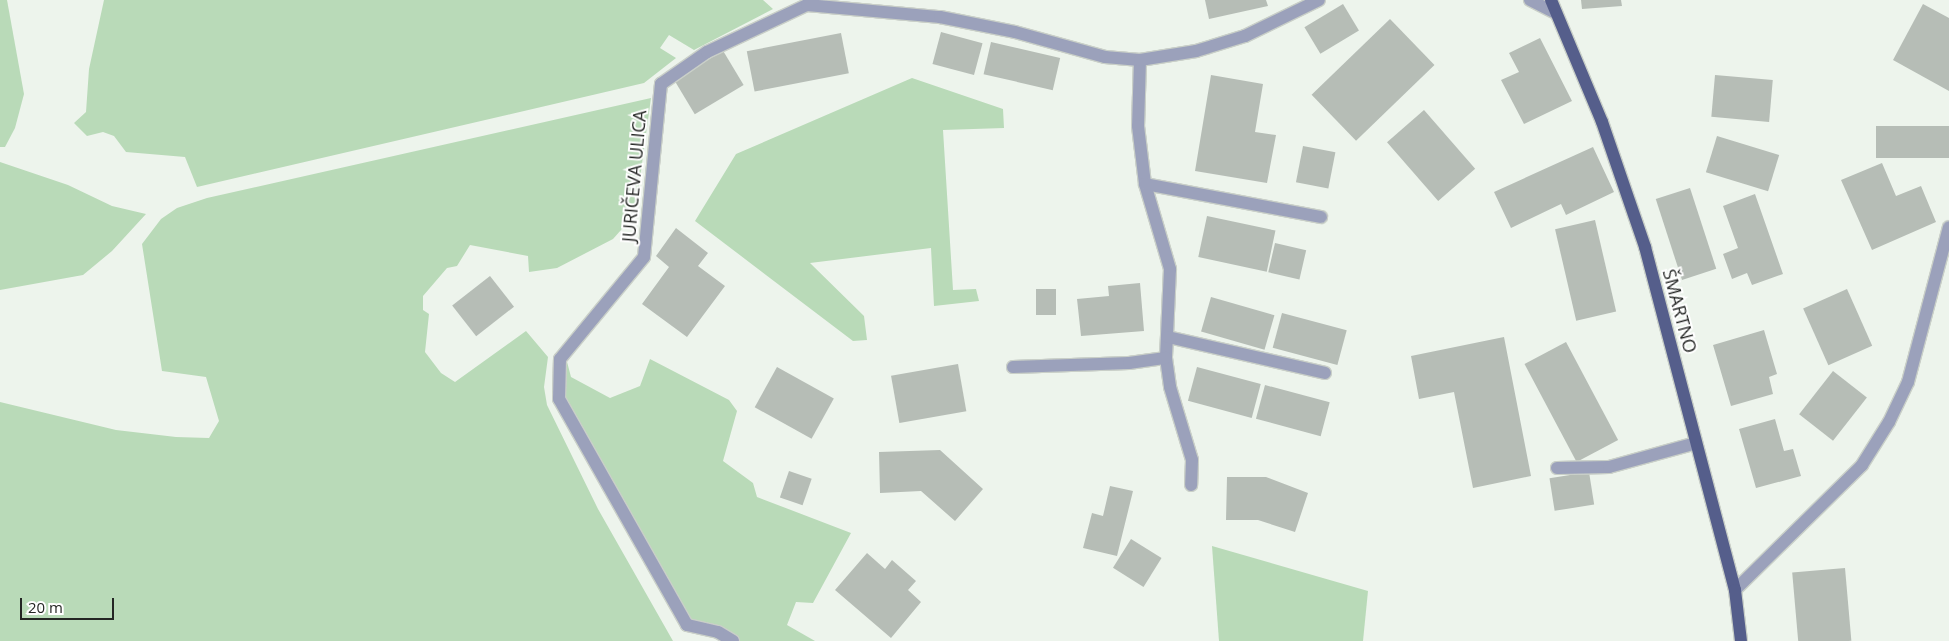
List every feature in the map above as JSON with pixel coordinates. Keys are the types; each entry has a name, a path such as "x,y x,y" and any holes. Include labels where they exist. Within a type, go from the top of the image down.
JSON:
{"main road":[{"name":"ŠMARTNO","path":"1552,6 1602,122 1645,247 1735,590 1740,641"}],"street":[{"path":"792,0 807,5 940,17 1015,32 1105,57 1140,60 1196,51 1245,36 1319,0"},
{"path":"1530,0 1552,6"},
{"name":"JURIČEVA ULICA","path":"733,641 718,632 687,625 559,399 560,359 644,257 661,84 707,52 807,5"},
{"path":"1140,60 1138,126 1145,184 1170,269 1166,358 1170,387 1192,460 1191,485"},
{"path":"1145,184 1321,217"},
{"path":"1735,590 1862,465 1889,422 1908,382 1949,227"},
{"path":"1168,337 1325,373"},
{"path":"1013,367 1130,363 1166,358"},
{"path":"1557,468 1609,467 1696,443"}],"green space":[{"path":"0,0 7,0 24,94 15,128 5,147 0,147"},
{"path":"104,0 763,0 773,9 694,50 669,35 660,48 676,58 644,83 197,187 185,157 126,152 114,136 103,132 87,136 74,123 86,112 89,69"},
{"path":"912,78 1003,109 1004,128 943,130 953,290 976,289 979,301 934,306 931,248 810,263 864,316 867,340 853,341 695,221 736,154"},
{"path":"651,98 637,200 629,221 613,239 557,268 529,272 528,256 470,245 457,266 447,268 423,296 423,310 429,314 425,352 441,373 455,382 526,331 548,357 544,387 547,405 598,509 673,641 0,641 0,402 116,430 176,437 209,438 219,421 206,377 162,371 142,244 161,219 177,208 207,198"},
{"path":"0,162 68,185 112,206 146,214 112,251 83,275 0,290"},
{"path":"565,354 571,377 610,398 640,386 650,359 729,400 737,411 723,461 753,483 757,497 851,533 813,603 796,602 787,625 815,641 731,641 674,611 648,569 568,421 557,393"},
{"path":"1212,546 1368,591 1363,641 1219,641"}],"building":[{"path":"1205,0 1266,0 1268,6 1209,19"},
{"path":"1581,0 1621,0 1622,6 1582,9"},
{"path":"1343,4 1359,31 1320,54 1304,27"},
{"path":"1923,4 1949,18 1949,91 1893,60"},
{"path":"1390,19 1434,65 1356,141 1312,95"},
{"path":"941,32 983,43 974,75 932,64"},
{"path":"841,33 849,73 755,92 747,51"},
{"path":"1540,38 1572,101 1524,124 1501,80 1519,72 1509,53"},
{"path":"991,42 1060,58 1053,90 984,74"},
{"path":"722,49 744,85 695,114 673,78"},
{"path":"1211,75 1263,84 1255,132 1276,135 1267,183 1195,171"},
{"path":"1715,75 1773,80 1769,122 1711,117"},
{"path":"1424,110 1475,169 1438,201 1387,142"},
{"path":"1876,126 1949,126 1949,158 1876,158"},
{"path":"1717,136 1779,155 1768,191 1706,172"},
{"path":"1303,146 1335,152 1328,189 1296,182"},
{"path":"1593,147 1614,192 1566,215 1561,204 1511,228 1494,192"},
{"path":"1882,163 1896,196 1921,186 1936,222 1872,250 1841,180"},
{"path":"1690,188 1716,269 1682,280 1656,199"},
{"path":"1755,194 1783,274 1752,285 1747,273 1732,279 1723,254 1738,248 1723,206"},
{"path":"1207,216 1275,231 1267,272 1198,257"},
{"path":"1595,220 1616,312 1576,321 1555,229"},
{"path":"676,228 708,253 698,266 725,286 687,337 642,304 669,267 656,256"},
{"path":"1275,243 1306,250 1299,279 1268,272"},
{"path":"490,276 514,307 476,336 452,306"},
{"path":"1140,283 1144,331 1081,336 1077,299 1109,296 1108,286"},
{"path":"1036,289 1056,289 1056,315 1036,315"},
{"path":"1847,289 1872,346 1828,365 1803,309"},
{"path":"1211,297 1274,315 1265,350 1201,332"},
{"path":"1282,313 1347,330 1337,365 1273,348"},
{"path":"1764,330 1777,374 1769,377 1773,394 1731,406 1713,345"},
{"path":"1504,337 1531,476 1473,488 1454,392 1419,399 1411,356"},
{"path":"1566,342 1618,440 1577,462 1525,364"},
{"path":"958,364 966,411 899,423 891,376"},
{"path":"777,367 834,399 812,439 755,407"},
{"path":"1197,367 1261,384 1252,418 1188,401"},
{"path":"1833,371 1867,397 1833,441 1799,414"},
{"path":"1265,385 1330,402 1321,436 1256,419"},
{"path":"1775,419 1784,451 1793,449 1801,476 1756,488 1739,429"},
{"path":"940,450 983,489 955,521 921,491 880,493 879,452"},
{"path":"789,471 812,479 803,505 780,497"},
{"path":"1589,472 1594,505 1555,511 1549,478"},
{"path":"1227,477 1266,477 1308,493 1295,532 1258,520 1226,520"},
{"path":"1110,486 1133,491 1117,556 1083,548 1092,513 1103,516"},
{"path":"1131,539 1162,558 1144,587 1113,568"},
{"path":"867,553 885,569 892,560 916,581 908,590 921,602 891,638 835,590"},
{"path":"1845,568 1851,641 1798,641 1792,573"}]}
